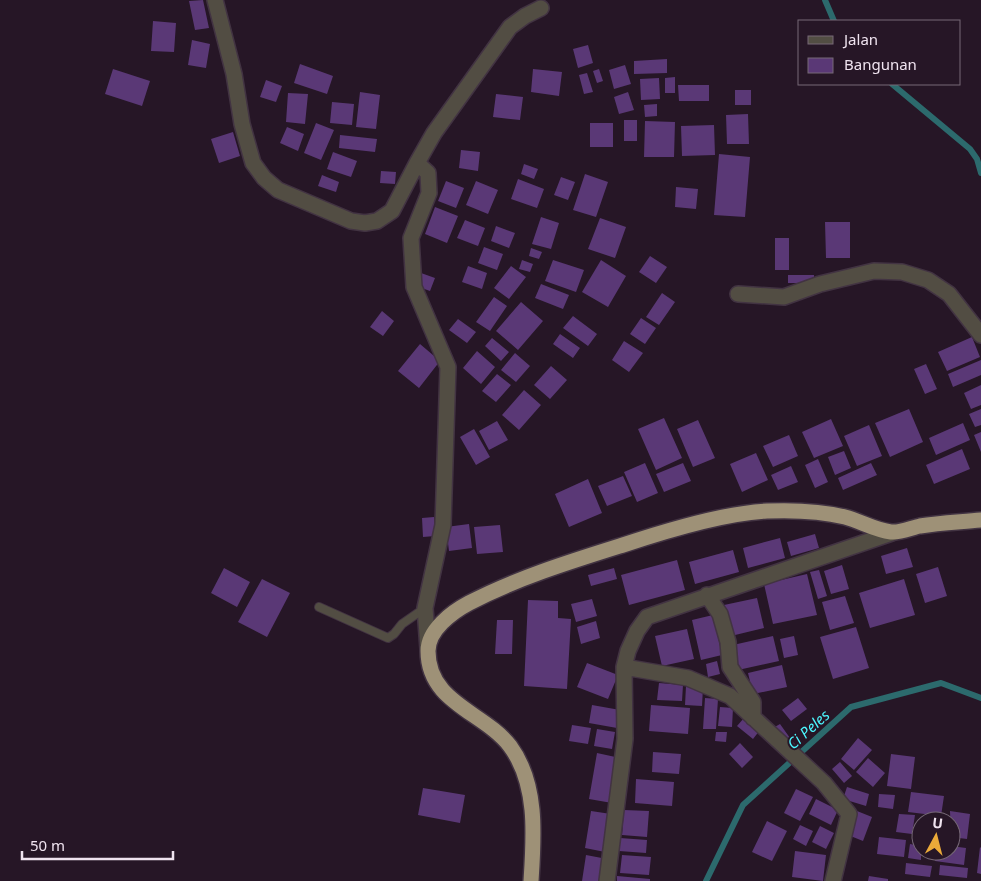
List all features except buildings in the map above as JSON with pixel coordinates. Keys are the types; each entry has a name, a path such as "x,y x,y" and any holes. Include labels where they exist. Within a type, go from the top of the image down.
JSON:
{"highway":[{"path":"531,881 533,847 531,795 521,768 510,746 490,727 456,705 440,688 430,668 428,649 435,631 448,618 468,604 583,558 670,530 766,511 812,512 844,517 892,533 919,526 981,520"}],"street":[{"path":"215,0 234,74 242,124 254,163 264,178 278,190 351,221 365,223 377,221 392,211 434,133 510,27 525,16 541,8"},
{"path":"417,164 428,172 429,193 411,238 414,287 448,367 443,525 425,608 428,649"},
{"path":"738,294 784,298 820,284 874,271 902,272 928,280 949,294 981,335"},
{"path":"608,881 625,739 624,667 636,631 647,617 892,533"},
{"path":"707,596 720,614 728,642 730,667 749,692 753,702 753,718"},
{"path":"624,667 688,678 714,687 730,696 824,783 849,814 833,881"}],"lane":[{"path":"319,607 388,638 425,608"}],"waterway":[{"path":"825,0 834,20"},
{"path":"893,85 970,149 977,159 981,173"},
{"name":"Ci Peles","path":"706,881 743,805 851,707 941,683 981,698"}]}
